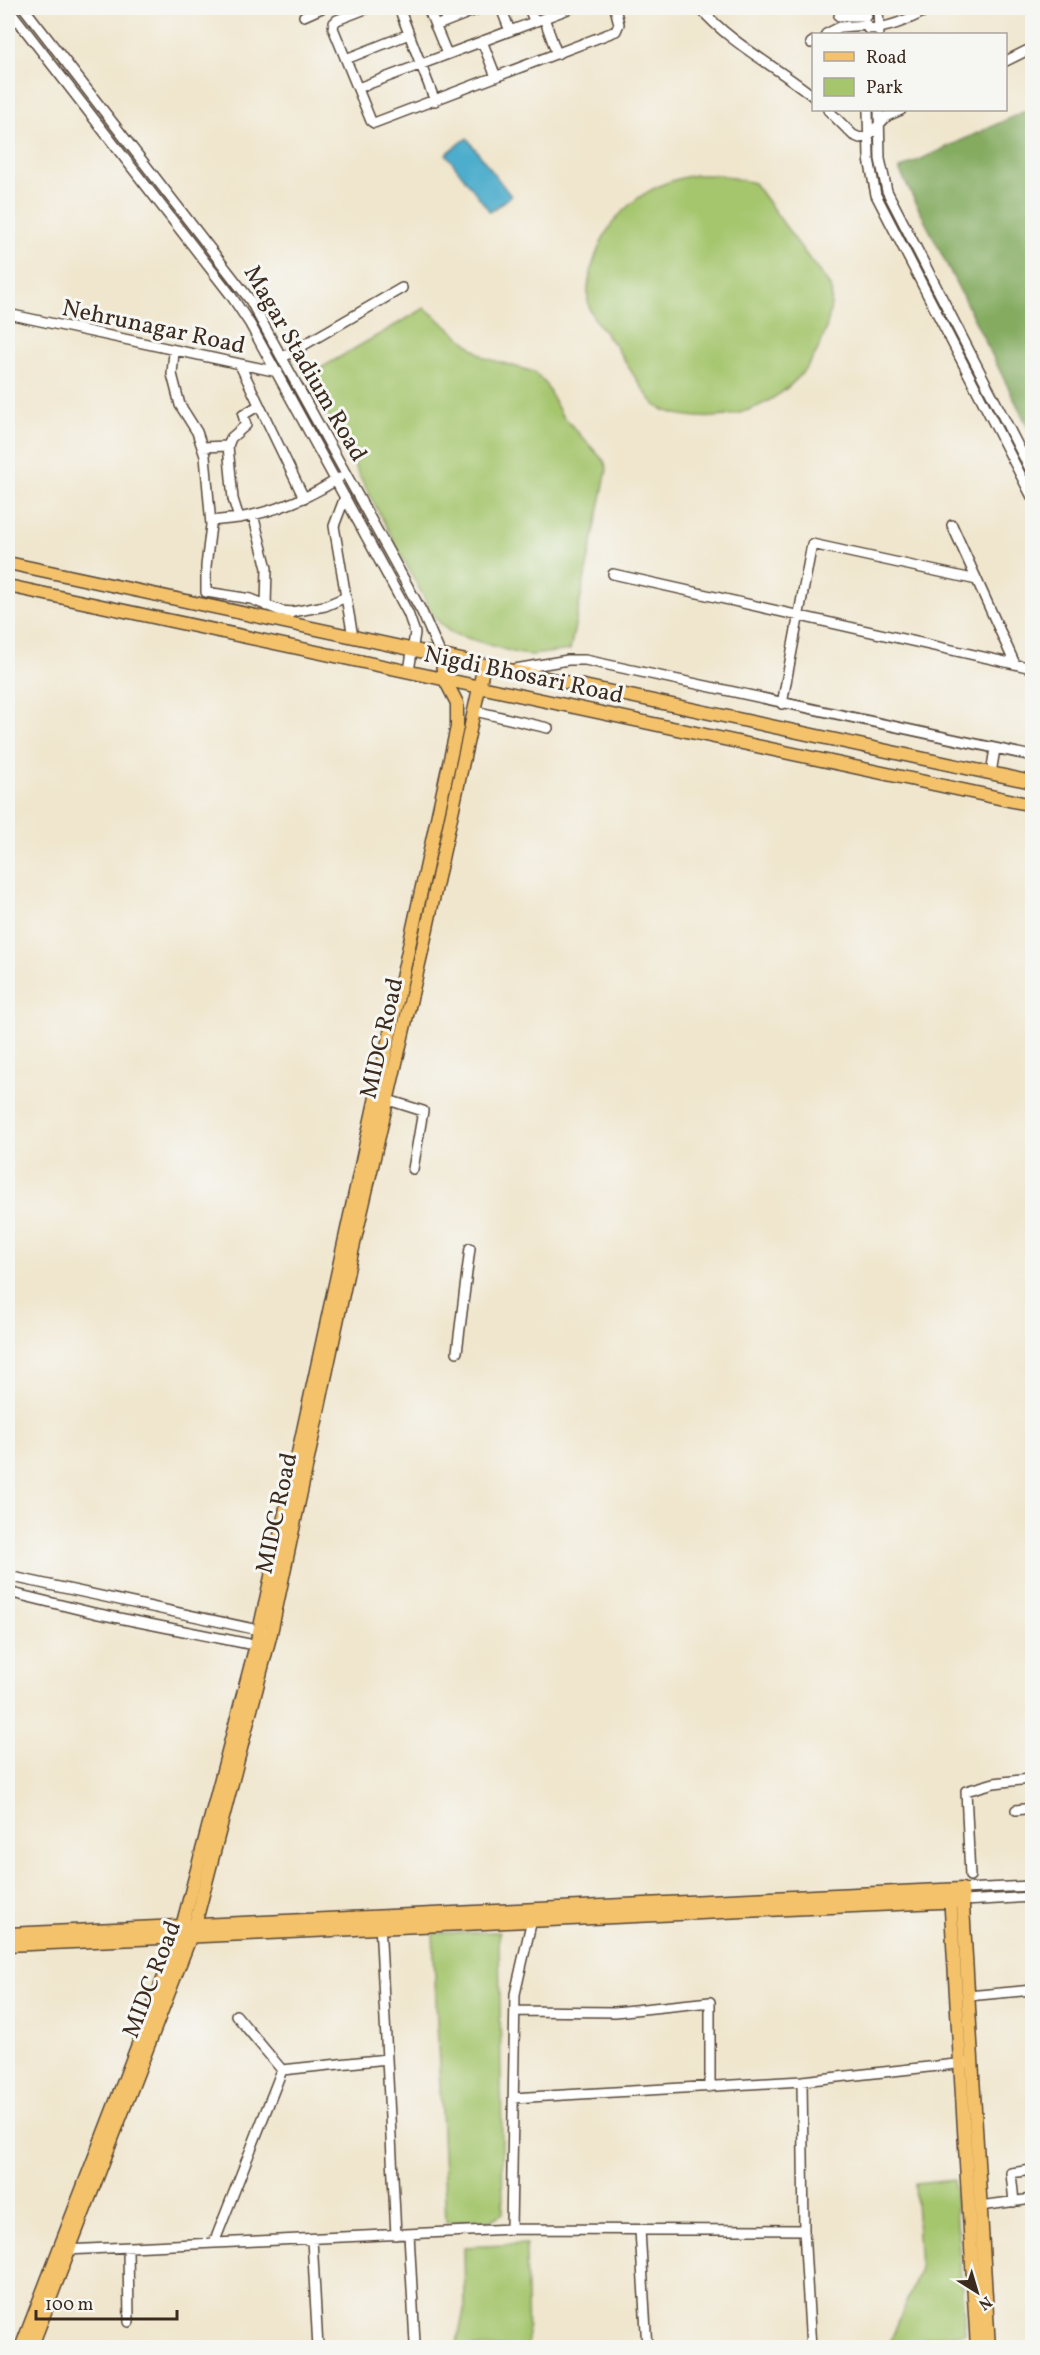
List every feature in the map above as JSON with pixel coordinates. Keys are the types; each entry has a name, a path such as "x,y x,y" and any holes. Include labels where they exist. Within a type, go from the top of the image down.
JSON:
{"main road":[{"name":"Nigdi Bhosari Road","path":"8,563 1032,782"},
{"name":"Nigdi Bhosari Road","path":"8,586 1032,805"},
{"name":"Magar Stadium Road","path":"363,1178 398,998 457,727 457,703 444,678 441,655"},
{"name":"MIDC Road","path":"31,2348 64,2250 187,1931 262,1647 363,1178 388,1100 484,664"},
{"path":"8,1934 187,1931 956,1895"},
{"path":"956,1895 969,1996 966,2062 980,2206 989,2348"},
{"path":"956,1895 966,2062 977,2348"},
{"path":"8,1945 187,1931"},
{"name":"MIDC Road","path":"21,2348 64,2250"}],"street":[{"name":"Magar Stadium Road","path":"8,8 230,294 276,372 408,613 416,633 409,671"},
{"name":"Magar Stadium Road","path":"24,8 240,287 283,357 422,612 441,655"},
{"path":"304,16 322,8"},
{"path":"368,8 334,23 346,59 371,121 374,123 616,31 619,24 615,8"},
{"path":"399,8 435,100"},
{"path":"428,8 447,54"},
{"path":"435,26 482,8"},
{"path":"501,8 510,30"},
{"path":"529,8 534,21"},
{"path":"358,88 571,8"},
{"path":"700,8 740,46 812,96"},
{"path":"878,8 879,32"},
{"path":"879,32 930,8"},
{"path":"840,27 838,12 867,22 879,32"},
{"path":"544,18 557,54"},
{"path":"827,33 840,27 867,22"},
{"path":"346,59 409,34"},
{"path":"482,41 496,77"},
{"path":"1007,60 1032,48"},
{"path":"829,111 856,138 868,136 887,116 899,111"},
{"path":"868,111 870,169 876,195 1032,495"},
{"path":"879,111 881,168 887,191 1032,473"},
{"path":"283,357 402,288"},
{"name":"Nehrunagar Road","path":"8,314 174,352 293,376"},
{"path":"174,352 172,374 180,405 197,432 206,456 211,521 206,566 206,592 251,599 266,606 292,612 325,606 346,597"},
{"path":"240,365 304,498"},
{"path":"239,518 233,500 228,446 231,438 246,425 243,415 258,405"},
{"path":"202,447 228,446"},
{"path":"211,521 239,518 280,509 304,498 346,473"},
{"path":"345,497 334,526 353,637"},
{"path":"253,515 267,568 266,606"},
{"path":"952,525 1015,664"},
{"path":"782,704 812,544 977,580"},
{"path":"613,574 1032,668"},
{"path":"283,622 292,612"},
{"path":"510,670 568,660 585,660 1032,756"},
{"path":"475,711 548,728"},
{"path":"991,772 995,749"},
{"path":"388,1100 423,1111 413,1170"},
{"path":"457,1352 470,1248"},
{"path":"8,1576 265,1631"},
{"path":"8,1592 104,1615 262,1647"},
{"path":"970,1876 966,1791 994,1783 1030,1779 1032,1782"},
{"path":"1017,1810 1032,1808"},
{"path":"956,1895 1032,1886"},
{"path":"956,1895 1032,1897"},
{"path":"511,2229 515,1994 533,1915"},
{"path":"380,1922 396,2235"},
{"path":"969,1996 1032,1990"},
{"path":"515,2012 615,2012 710,2002 710,2086"},
{"path":"236,2015 282,2070"},
{"path":"282,2070 387,2059"},
{"path":"513,2098 802,2081 966,2062"},
{"path":"214,2243 282,2070"},
{"path":"802,2081 804,2230 811,2348"},
{"path":"1014,2202 1011,2172 1032,2170"},
{"path":"980,2206 1032,2199"},
{"path":"64,2250 511,2229 804,2230"},
{"path":"640,2230 647,2348"},
{"path":"409,2234 415,2343"},
{"path":"312,2239 318,2348"},
{"path":"128,2247 129,2322"}],"green space":[{"path":"1032,108 1032,435 899,169"},
{"path":"696,175 720,175 754,183 826,280 832,294 829,317 821,343 797,379 761,405 741,413 719,417 687,416 671,413 658,407 648,397 616,347 595,320 588,304 589,281 597,252 604,237 623,211 649,191"},
{"path":"425,308 485,358 534,372 545,383 561,414 604,461 607,469 570,650 531,655 516,653 451,633 434,617 307,376"},
{"path":"499,1932 503,2213 490,2221 446,2222 433,1933"},
{"path":"954,2180 965,2333 925,2338 925,2347 888,2347 920,2269 915,2184"},
{"path":"526,2244 528,2347 456,2347 465,2306 464,2247"}],"water":[{"path":"467,138 511,196 490,212 446,154"}]}
